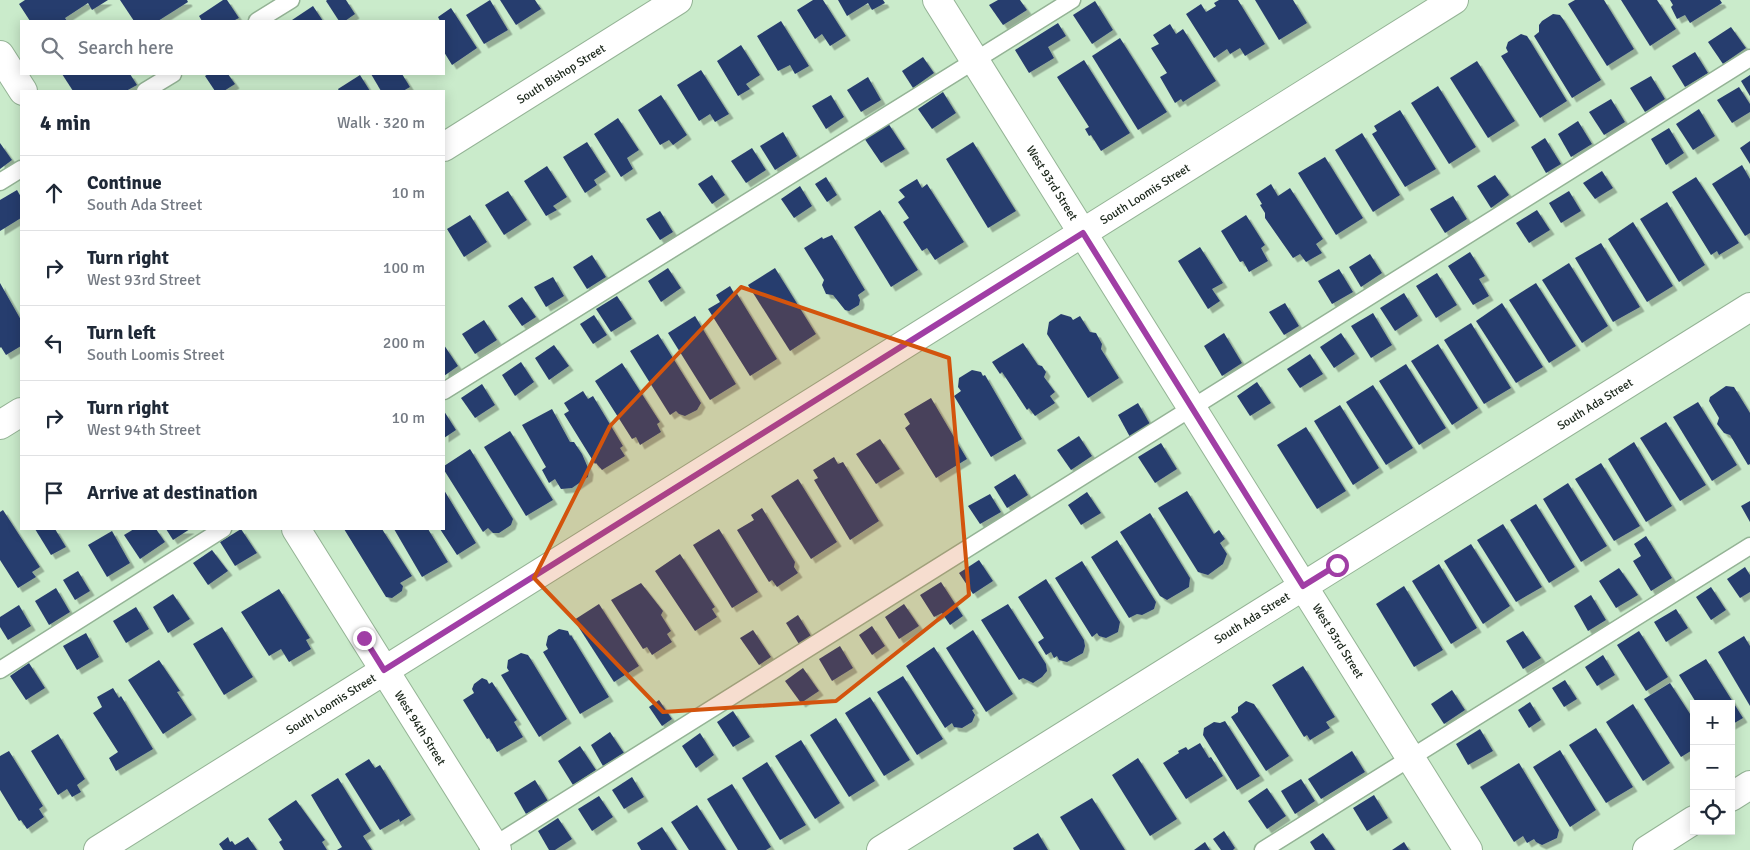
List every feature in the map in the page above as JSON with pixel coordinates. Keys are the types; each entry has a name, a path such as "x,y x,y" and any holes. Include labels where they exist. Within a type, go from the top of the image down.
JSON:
{"street":[{"name":"South Bishop Street","path":"445,146 678,0"},
{"name":"West 93rd Street","path":"937,0 1468,850"},
{"name":"South Loomis Street","path":"98,850 1454,0"},
{"path":"0,55 22,90"},
{"name":"South Ada Street","path":"881,850 1750,307"},
{"path":"0,426 20,413"},
{"name":"West 94th Street","path":"297,530 492,848"},
{"path":"1735,794 1750,785"},
{"path":"1647,850 1690,823"}],"lane":[{"path":"259,20 290,0"},
{"path":"445,390 1072,0"},
{"path":"492,848 1750,58"},
{"path":"147,90 171,75"},
{"path":"0,182 20,170"},
{"path":"0,670 221,530"},
{"path":"1263,850 1750,546"}],"highlighted area":[{"path":"741,287 949,358 969,595 836,701 663,712 534,578 610,426"}],"building":[{"path":"25,0 108,0 92,10 88,3 65,18 66,20 29,20 19,4"},
{"path":"120,0 187,0 188,2 160,20 133,20"},
{"path":"223,0 227,0 239,18 235,20 201,20 199,16"},
{"path":"346,0 355,14 346,20 338,20 326,1"},
{"path":"490,0 508,30 484,44 466,15"},
{"path":"500,0 535,0 541,9 516,25"},
{"path":"813,0 823,0 846,36 830,46 822,34 815,39 797,10"},
{"path":"838,0 883,0 885,3 872,10 868,3 847,16"},
{"path":"998,0 1020,0 1027,10 1003,25 989,5"},
{"path":"1219,0 1238,0 1265,44 1245,56 1240,48 1230,54 1227,49 1214,58 1186,14 1201,4 1206,12 1216,6 1214,3"},
{"path":"1255,0 1293,0 1307,23 1279,40"},
{"path":"1575,0 1604,0 1634,49 1607,66 1568,4"},
{"path":"1621,0 1657,0 1676,29 1650,46"},
{"path":"1670,0 1720,0 1722,3 1690,23 1685,15 1677,19"},
{"path":"1095,1 1113,30 1092,44 1073,15"},
{"path":"313,6 322,20 292,20"},
{"path":"451,8 477,48 452,65 445,54 445,20 440,20 438,17"},
{"path":"1553,14 1560,15 1563,19 1601,80 1572,98 1534,36 1539,32 1539,25 1542,21"},
{"path":"781,21 809,66 795,74 790,65 778,71 757,36"},
{"path":"1058,23 1066,36 1048,47 1054,58 1029,73 1015,50"},
{"path":"1170,24 1176,34 1183,29 1216,81 1183,102 1181,99 1175,103 1160,77 1167,73 1151,48 1159,44 1153,35"},
{"path":"1731,27 1746,48 1723,64 1708,42"},
{"path":"1521,34 1527,36 1567,101 1540,118 1501,56 1508,52 1506,48 1508,42"},
{"path":"1120,38 1167,112 1138,130 1092,56"},
{"path":"741,45 760,75 746,84 750,89 738,96 717,61"},
{"path":"1695,52 1708,73 1685,87 1672,66"},
{"path":"923,57 934,73 913,88 902,71"},
{"path":"1084,60 1130,133 1101,151 1091,135 1089,136 1085,129 1089,127 1057,77"},
{"path":"1477,61 1515,121 1488,138 1450,78"},
{"path":"701,70 729,114 715,122 710,114 699,121 677,85"},
{"path":"63,75 131,75 137,85 128,90 72,90"},
{"path":"229,75 235,84 226,90 214,90 205,76"},
{"path":"360,75 369,90 338,90"},
{"path":"372,75 403,75 410,87 405,90 380,90"},
{"path":"1750,75 1750,96 1741,81"},
{"path":"1651,76 1665,99 1645,112 1630,88"},
{"path":"868,77 881,100 861,112 847,90"},
{"path":"1438,86 1476,147 1449,164 1411,103"},
{"path":"1739,87 1750,104 1750,112 1732,123 1717,100"},
{"path":"943,92 956,113 932,129 918,109"},
{"path":"661,95 687,135 673,145 669,140 660,145 638,110"},
{"path":"831,95 844,117 826,129 812,106"},
{"path":"1611,99 1625,122 1604,135 1589,112"},
{"path":"1699,109 1715,136 1693,150 1676,124"},
{"path":"1400,110 1436,169 1405,187 1372,134 1377,131 1374,126"},
{"path":"618,118 639,150 627,158 633,169 621,177 594,134"},
{"path":"1578,121 1592,144 1571,157 1558,134"},
{"path":"888,123 905,149 881,163 864,138"},
{"path":"1669,128 1684,153 1666,165 1651,139"},
{"path":"783,132 797,156 775,170 760,146"},
{"path":"1362,133 1400,195 1373,212 1335,150"},
{"path":"1545,138 1561,164 1546,173 1531,147"},
{"path":"1750,141 1750,164 1740,148"},
{"path":"587,142 606,172 594,180 597,185 585,193 563,157"},
{"path":"973,142 1016,211 988,228 946,159"},
{"path":"0,143 12,160 0,169"},
{"path":"752,148 766,170 746,183 731,161"},
{"path":"1325,157 1363,218 1336,235 1298,173"},
{"path":"1742,165 1750,179 1750,233 1745,236 1712,184"},
{"path":"547,166 567,197 553,206 557,210 546,216 524,181"},
{"path":"1602,171 1613,188 1595,199 1583,183"},
{"path":"712,175 725,195 712,204 698,184"},
{"path":"1495,175 1509,195 1491,208 1477,186"},
{"path":"826,177 837,195 827,202 815,184"},
{"path":"1696,177 1739,243 1719,255 1717,251 1711,255 1672,192"},
{"path":"917,179 922,188 927,184 964,242 935,260 927,248 922,251 903,222 909,218 898,202 905,197 899,190"},
{"path":"1271,184 1278,196 1290,188 1323,239 1316,244 1322,253 1306,262 1300,254 1293,258 1265,218 1265,213 1260,205 1262,204 1256,194"},
{"path":"800,186 812,206 794,218 781,199"},
{"path":"17,190 20,195 20,219 0,231 0,200"},
{"path":"508,191 527,220 504,235 485,205"},
{"path":"1569,191 1581,211 1561,223 1549,203"},
{"path":"1453,196 1467,219 1445,233 1430,209"},
{"path":"1667,202 1705,265 1679,282 1640,219"},
{"path":"880,210 918,270 891,287 854,227"},
{"path":"1537,210 1550,230 1529,243 1516,223"},
{"path":"660,211 673,232 660,240 646,219"},
{"path":"470,215 487,242 464,257 447,229"},
{"path":"1246,215 1265,245 1261,248 1268,261 1249,272 1243,261 1240,262 1221,231"},
{"path":"1633,222 1673,286 1647,302 1608,239"},
{"path":"832,235 865,290 858,295 859,305 849,311 845,310 833,295 826,294 822,285 824,280 804,248 822,237 823,239"},
{"path":"1601,243 1640,307 1613,322 1575,258"},
{"path":"1200,247 1223,283 1212,289 1220,301 1208,309 1178,261"},
{"path":"1470,252 1485,276 1479,279 1489,296 1473,305 1448,266"},
{"path":"1370,254 1382,273 1361,287 1349,267"},
{"path":"592,255 606,277 587,289 573,267"},
{"path":"1569,263 1608,326 1582,343 1542,280"},
{"path":"668,268 681,288 661,302 648,281"},
{"path":"775,268 816,334 790,351 748,285"},
{"path":"1339,269 1353,292 1332,304 1318,281"},
{"path":"1437,273 1457,305 1436,318 1416,286"},
{"path":"553,277 564,296 546,307 534,287"},
{"path":"0,283 20,318 20,347 6,355 0,348"},
{"path":"1536,283 1576,346 1549,363 1509,300"},
{"path":"730,286 734,293 736,292 777,359 750,376 708,309 720,302 716,295"},
{"path":"1404,293 1418,316 1395,331 1380,308"},
{"path":"617,296 632,319 611,332 596,309"},
{"path":"522,297 536,317 522,326 508,306"},
{"path":"1285,303 1299,326 1284,335 1269,312"},
{"path":"1502,303 1543,367 1516,383 1476,321"},
{"path":"1373,313 1392,345 1371,358 1351,326"},
{"path":"1061,314 1071,317 1073,320 1080,316 1090,332 1096,333 1102,344 1101,349 1119,378 1088,398 1047,334 1049,322"},
{"path":"594,315 607,335 593,344 580,324"},
{"path":"695,316 736,384 710,400 668,333"},
{"path":"484,320 497,340 475,354 462,334"},
{"path":"1471,323 1511,388 1484,404 1444,340"},
{"path":"1224,333 1242,363 1222,376 1204,346"},
{"path":"1341,333 1355,354 1334,368 1320,347"},
{"path":"658,334 701,403 697,410 685,416 676,411 670,415 630,351"},
{"path":"1023,343 1038,365 1042,366 1046,372 1044,377 1055,392 1050,396 1055,403 1035,416 1029,408 1027,410 1002,372 1000,374 992,362"},
{"path":"1438,344 1478,408 1452,425 1411,361"},
{"path":"554,345 569,366 549,380 535,358"},
{"path":"445,346 458,366 445,375"},
{"path":"1310,354 1323,374 1300,388 1287,369"},
{"path":"521,362 534,382 515,396 502,375"},
{"path":"622,363 660,422 657,424 661,432 640,445 636,437 632,439 595,381"},
{"path":"1406,364 1446,428 1419,445 1379,381"},
{"path":"972,370 981,372 983,376 985,375 1022,439 991,457 954,396 961,391 958,387 959,378"},
{"path":"1257,382 1271,403 1250,416 1237,396"},
{"path":"482,384 495,405 475,418 461,398"},
{"path":"1373,385 1413,448 1386,465 1346,402"},
{"path":"1726,386 1734,387 1750,413 1750,464 1748,465 1730,435 1724,433 1717,424 1719,418 1709,401 1710,397"},
{"path":"583,391 588,399 593,396 623,446 620,448 625,456 602,470 595,464 564,414 569,411 564,403"},
{"path":"931,398 967,459 936,478 905,428 910,424 904,414"},
{"path":"1698,402 1737,465 1712,481 1673,417"},
{"path":"1138,403 1150,424 1130,437 1118,415"},
{"path":"1340,405 1379,468 1353,485 1314,421"},
{"path":"552,409 570,442 574,442 582,454 589,470 588,477 572,488 561,489 555,479 549,483 542,470 546,467 522,425"},
{"path":"445,413 456,430 445,437"},
{"path":"1666,422 1706,485 1680,501 1640,438"},
{"path":"1306,427 1346,491 1317,509 1277,445"},
{"path":"510,431 553,500 526,516 484,447"},
{"path":"1079,436 1092,456 1071,470 1057,450"},
{"path":"880,439 900,469 876,484 856,454"},
{"path":"1634,442 1672,506 1646,522 1608,459"},
{"path":"1161,443 1177,469 1155,483 1138,457"},
{"path":"470,449 513,519 511,525 499,533 493,533 488,528 483,532 445,472 445,465"},
{"path":"834,457 838,464 843,462 879,521 850,540 814,480 818,478 813,470"},
{"path":"1601,463 1640,526 1614,541 1575,479"},
{"path":"1015,474 1028,495 1007,508 994,487"},
{"path":"798,479 837,542 811,559 771,496"},
{"path":"1568,483 1607,546 1581,562 1543,499"},
{"path":"1187,491 1214,534 1219,530 1225,539 1220,543 1227,554 1223,564 1208,575 1198,572 1158,508"},
{"path":"445,492 476,543 457,555 441,530 445,530"},
{"path":"1087,492 1101,513 1081,525 1068,505"},
{"path":"990,494 1001,512 980,524 968,506"},
{"path":"1750,501 1750,522 1741,506"},
{"path":"1536,504 1575,567 1549,583 1510,520"},
{"path":"762,508 795,562 794,567 798,573 777,587 772,580 769,582 737,530 754,520 751,515"},
{"path":"3,510 40,567 32,572 36,577 18,588 0,560 0,512"},
{"path":"1150,513 1190,578 1189,587 1167,600 1160,596 1120,532"},
{"path":"1503,524 1542,587 1516,602 1477,540"},
{"path":"719,529 758,592 732,608 693,545"},
{"path":"36,530 56,530 66,547 51,555"},
{"path":"132,530 157,530 165,542 140,559 124,535"},
{"path":"167,530 188,530 173,540"},
{"path":"242,530 257,553 235,566 220,542"},
{"path":"345,530 383,530 412,576 400,583 403,586 402,591 392,598 386,597"},
{"path":"395,530 429,530 448,562 422,577"},
{"path":"112,531 130,563 107,577 88,545"},
{"path":"1646,536 1672,578 1651,591 1633,561 1641,556 1634,544"},
{"path":"1117,540 1156,602 1154,609 1142,615 1137,614 1129,618 1091,557"},
{"path":"1471,544 1510,606 1483,624 1444,561"},
{"path":"212,550 228,571 208,585 193,563"},
{"path":"680,554 715,607 712,609 717,617 695,631 655,571"},
{"path":"979,560 993,581 973,594 959,573"},
{"path":"1082,561 1120,622 1118,632 1106,638 1099,636 1097,633 1092,637 1055,578"},
{"path":"1439,564 1477,628 1451,644 1412,581"},
{"path":"1745,567 1750,575 1750,592 1740,598 1727,579"},
{"path":"1619,568 1638,595 1616,608 1599,581"},
{"path":"78,571 90,591 75,600 63,580"},
{"path":"1046,579 1084,640 1083,653 1067,662 1059,660 1057,656 1054,658 1051,652 1046,655 1038,642 1044,638 1018,597"},
{"path":"941,582 963,616 950,625 942,613 934,617 920,595"},
{"path":"641,583 663,611 661,615 671,631 667,634 672,642 652,655 647,647 643,649 611,600"},
{"path":"1404,586 1443,650 1414,667 1376,604"},
{"path":"1711,587 1726,610 1711,620 1696,597"},
{"path":"56,588 70,612 49,625 35,601"},
{"path":"279,589 310,638 306,640 311,649 289,662 281,649 269,656 241,612"},
{"path":"173,594 190,619 168,633 153,607"},
{"path":"1591,595 1606,620 1588,631 1574,606"},
{"path":"599,604 639,666 614,682 574,620"},
{"path":"904,604 919,626 899,639 885,617"},
{"path":"1008,604 1046,664 1047,671 1033,683 1023,678 1019,680 981,620"},
{"path":"19,605 31,626 8,640 0,627 0,617"},
{"path":"136,607 149,629 126,643 113,621"},
{"path":"1676,609 1688,628 1666,642 1654,622"},
{"path":"798,615 811,636 799,644 786,623"},
{"path":"872,626 885,646 872,655 859,635"},
{"path":"222,627 253,677 224,695 193,644"},
{"path":"559,629 568,631 571,635 609,697 580,714 543,652 548,649 546,645 548,636"},
{"path":"753,630 771,657 759,665 740,638"},
{"path":"973,630 1013,694 986,712 946,648"},
{"path":"1523,631 1541,658 1523,669 1506,641"},
{"path":"1639,631 1668,677 1646,691 1617,645"},
{"path":"86,633 99,657 77,670 63,646"},
{"path":"1744,636 1750,646 1750,706 1718,652"},
{"path":"840,646 853,668 832,681 819,659"},
{"path":"934,647 974,709 972,710 975,715 972,722 962,728 954,727 952,723 945,728 906,666"},
{"path":"521,653 528,655 567,719 539,737 501,675 509,671 507,668 508,660"},
{"path":"1603,655 1615,675 1597,686 1585,667"},
{"path":"1706,659 1732,700 1695,700 1679,675"},
{"path":"159,660 180,691 177,692 192,715 163,734 128,680"},
{"path":"29,663 45,688 26,700 10,676"},
{"path":"1303,666 1335,717 1326,722 1330,728 1310,740 1307,735 1304,737 1272,685"},
{"path":"803,668 819,691 801,703 785,681"},
{"path":"903,676 943,739 917,755 877,692"},
{"path":"482,678 487,680 489,684 492,682 517,720 514,722 523,737 497,752 463,700 474,693 472,689 474,684"},
{"path":"1565,680 1577,699 1564,707 1552,688"},
{"path":"1670,683 1690,714 1690,751 1681,757 1644,699"},
{"path":"113,688 119,698 121,696 153,749 116,771 109,758 118,752 93,713 102,707 97,697"},
{"path":"1452,690 1465,710 1444,724 1431,704"},
{"path":"870,697 910,760 884,776 845,713"},
{"path":"659,700 672,719 662,726 649,707"},
{"path":"1246,701 1254,704 1289,756 1266,771 1231,717 1238,712 1238,707"},
{"path":"1530,702 1541,720 1529,728 1518,710"},
{"path":"1633,704 1670,763 1643,781 1606,722"},
{"path":"1735,705 1743,718 1735,723"},
{"path":"733,711 750,737 733,747 717,722"},
{"path":"836,718 875,781 849,797 810,735"},
{"path":"1225,721 1260,776 1237,790 1203,735 1204,728 1214,722 1220,723"},
{"path":"1596,728 1633,787 1606,803 1569,745"},
{"path":"1480,729 1493,751 1468,765 1456,744"},
{"path":"610,732 624,753 603,766 591,745"},
{"path":"700,733 714,755 696,768 682,746"},
{"path":"58,734 85,779 77,785 81,792 72,797 67,789 58,795 31,751"},
{"path":"801,740 840,803 815,819 775,756"},
{"path":"1200,743 1223,776 1186,799 1163,763 1179,753 1178,751 1186,747 1188,750"},
{"path":"580,746 596,770 573,785 558,761"},
{"path":"1560,750 1596,810 1570,827 1533,767"},
{"path":"9,751 43,806 39,809 44,817 27,829 21,820 19,821 0,790 0,756"},
{"path":"1352,751 1365,772 1321,799 1308,779"},
{"path":"1138,758 1177,819 1150,836 1112,775"},
{"path":"369,759 375,768 380,765 411,815 400,822 399,819 380,830 345,774"},
{"path":"767,762 806,825 780,840 742,778"},
{"path":"1519,763 1559,830 1557,838 1542,845 1534,839 1527,843 1523,836 1514,842 1480,787"},
{"path":"632,777 644,797 624,809 612,790"},
{"path":"338,778 371,831 363,836 372,850 337,850 342,847 311,795"},
{"path":"1301,779 1315,801 1295,814 1281,791"},
{"path":"535,780 548,801 526,814 514,793"},
{"path":"732,784 771,847 766,850 738,850 707,799"},
{"path":"1267,788 1286,816 1267,829 1248,801"},
{"path":"1374,795 1388,818 1367,831 1353,808"},
{"path":"599,796 613,817 592,831 578,809"},
{"path":"1092,798 1125,850 1080,850 1060,817"},
{"path":"296,800 325,840 322,842 327,850 284,850 279,842 282,840 268,819"},
{"path":"697,805 726,850 689,850 671,822"},
{"path":"558,818 572,839 555,850 549,850 538,831"},
{"path":"662,827 677,850 641,850 637,843"},
{"path":"1224,831 1235,848 1233,850 1221,850 1213,839"},
{"path":"1038,833 1048,850 1014,850 1013,848"},
{"path":"1323,833 1335,850 1315,850 1310,842"},
{"path":"228,837 230,842 232,841 235,845 248,837 257,850 223,850 219,844"},
{"path":"1205,842 1210,850 1194,850"},
{"path":"1404,842 1409,850 1392,850"}],"route":[{"path":"364,638 384,670 1083,233 1303,586 1337,565"}]}
